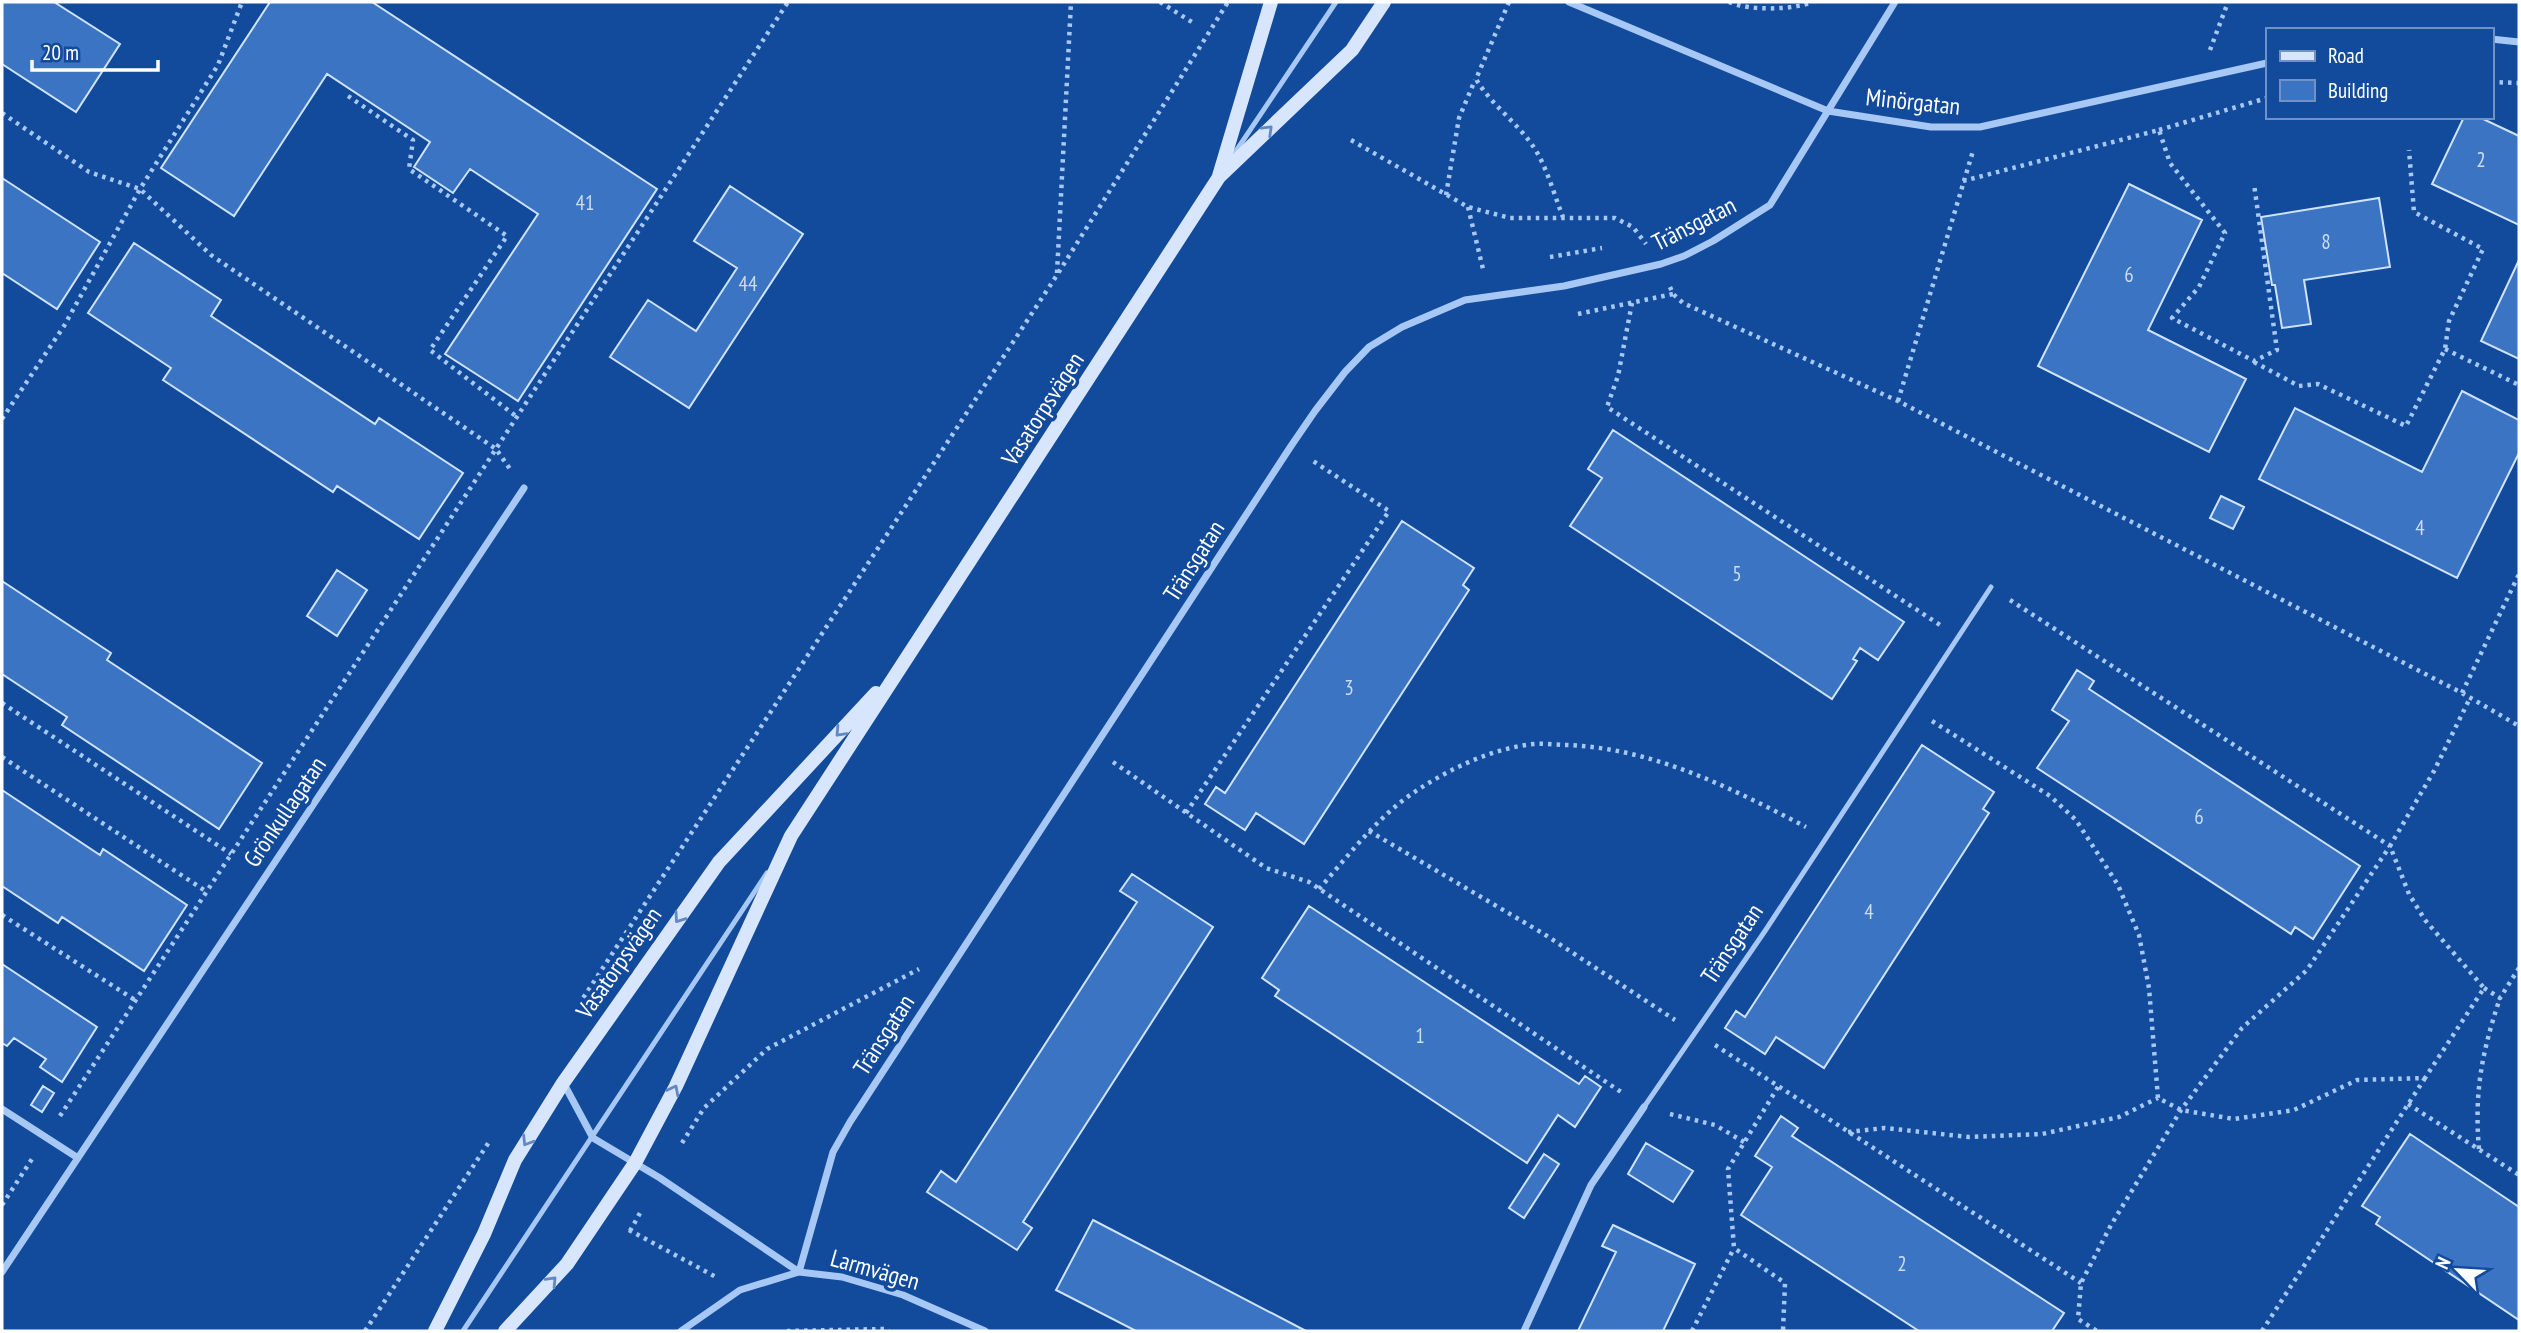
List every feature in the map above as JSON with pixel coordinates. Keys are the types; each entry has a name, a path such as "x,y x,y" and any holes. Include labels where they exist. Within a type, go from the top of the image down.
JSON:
{"main road":[{"name":"Vasatorpsvägen","path":"1219,177 1271,2"},
{"name":"Vasatorpsvägen","path":"505,1331 567,1264 635,1163 676,1086 791,836 1219,177 1352,50 1384,2"},
{"name":"Vasatorpsvägen","path":"435,1331 484,1234 515,1160 563,1083 719,862 903,664"}],"street":[{"name":"Minörgatan","path":"1569,2 1828,111 1931,127 1980,127 2266,63"},
{"name":"Tränsgatan","path":"799,1272 833,1152 850,1122 1291,446 1345,372 1369,348 1402,327 1465,300 1564,286 1661,264 1713,241 1770,205 1895,2"},
{"path":"2493,38 2519,42"},
{"name":"Grönkullagatan","path":"2,1272 524,488"},
{"path":"563,1083 593,1138 660,1178 799,1272"},
{"name":"Tränsgatan","path":"1524,1331 1591,1185 1644,1107"},
{"path":"2,1109 78,1158"},
{"name":"Larmvägen","path":"681,1331 740,1290 799,1272 842,1276 903,1295 985,1331"}],"lane":[{"path":"1219,177 1336,2"},
{"name":"Tränsgatan","path":"1644,1107 1991,587"},
{"path":"463,1331 791,836"}],"path":[{"path":"2,419 64,326 140,189 218,65 242,2"},
{"path":"2,1205 788,2"},
{"path":"1057,275 1071,2"},
{"path":"1160,2 1195,24"},
{"path":"572,1015 1057,275 1228,2"},
{"path":"1446,195 1460,118 1509,2"},
{"path":"1729,2 1739,6 1798,8 1813,2"},
{"path":"2202,78 2219,20 2228,2"},
{"path":"1476,79 1486,97 1513,122 1539,154 1563,217"},
{"path":"2493,82 2519,83"},
{"path":"348,96 413,140 409,169 507,236 430,350 517,417"},
{"path":"1963,181 2160,130 2266,98"},
{"path":"2,113 89,172 140,189 211,255 496,449 524,488"},
{"path":"1898,401 1980,127"},
{"path":"2160,130 2170,163 2225,233 2199,287 2172,318 2299,386 2318,384 2406,426 2445,349 2449,321 2483,249 2414,212 2409,150"},
{"path":"1351,140 1468,207 1510,218 1615,218 1633,227 1661,264 1673,294 1684,303 1898,401 2462,693 2519,726"},
{"path":"2253,361 2277,350 2254,184"},
{"path":"1468,207 1483,269"},
{"path":"1631,243 1644,241"},
{"path":"1550,257 1604,248"},
{"path":"1578,314 1673,294"},
{"path":"1632,303 1618,376 1607,407 1958,637"},
{"path":"2445,349 2519,385"},
{"path":"1186,813 1388,511 1291,446"},
{"path":"2462,693 2519,574"},
{"path":"1991,587 2390,846 2409,894 2426,920 2484,988 2500,998"},
{"path":"2097,1331 2078,1319 2081,1283 2111,1225 2181,1110 2242,1028 2307,970 2390,846 2434,771 2470,698"},
{"path":"2,704 231,854"},
{"path":"1910,708 2050,796 2076,820 2111,874 2139,935 2148,988 2158,1098"},
{"path":"1319,889 1369,831 1416,791 1479,757 1535,744 1594,746 1651,758 1742,794 1826,838"},
{"path":"1095,750 1266,868 1309,882 1644,1107 1715,1125 1744,1142"},
{"path":"2,757 207,892"},
{"path":"1369,831 1544,934 2081,1283"},
{"path":"2,915 135,1000"},
{"path":"630,1230 704,1108 767,1049 920,968"},
{"path":"2479,1149 2476,1112 2478,1080 2488,1032 2500,998 2519,968"},
{"path":"2262,1331 2484,988"},
{"path":"2158,1098 2181,1110 2234,1119 2294,1110 2357,1080 2425,1077"},
{"path":"1692,1331 1734,1248 1728,1169 1779,1087"},
{"path":"1847,1132 1885,1128 1969,1137 2042,1134 2119,1117 2158,1098"},
{"path":"2408,1104 2519,1175"},
{"path":"365,1331 496,1130"},
{"path":"1734,1248 1785,1283 1783,1331"},
{"path":"787,1331 889,1331"}],"building":[{"path":"2,2 54,2 120,44 76,112 2,64"},
{"path":"270,2 372,2 657,189 518,401 445,354 538,214 470,169 453,193 414,167 430,142 327,74 234,216 161,168"},
{"path":"2463,119 2483,119 2519,136 2519,225 2432,184"},
{"path":"2,178 100,242 57,309 2,273"},
{"path":"2129,184 2202,220 2148,330 2246,379 2209,452 2038,366"},
{"path":"730,186 803,234 689,408 610,357 648,300 696,331 737,268 694,241"},
{"path":"2379,198 2390,267 2304,280 2311,324 2282,328 2261,217"},
{"path":"134,243 221,300 211,316 375,424 379,418 463,473 419,539 337,486 333,492 163,380 171,368 88,313"},
{"path":"2519,260 2519,359 2481,341"},
{"path":"2462,391 2519,420 2519,453 2457,578 2259,479 2295,408 2422,472"},
{"path":"1613,430 1904,622 1878,660 1860,648 1853,659 1857,661 1832,699 1570,526 1602,478 1588,469"},
{"path":"2221,496 2244,507 2233,529 2210,518"},
{"path":"1402,521 1474,568 1463,585 1469,590 1304,844 1256,813 1245,830 1205,804 1216,787 1225,793"},
{"path":"337,570 367,590 337,636 307,616"},
{"path":"2,581 111,653 107,660 262,763 219,829 62,725 67,717 2,674"},
{"path":"2077,670 2094,681 2089,689 2360,866 2313,939 2295,927 2291,934 2037,768 2069,721 2052,710"},
{"path":"1922,745 1994,792 1983,809 1989,813 1824,1068 1776,1037 1765,1054 1725,1028 1736,1011 1745,1017"},
{"path":"2,790 100,855 103,849 187,905 144,971 62,917 58,923 2,886"},
{"path":"1132,874 1213,927 1023,1222 1032,1228 1017,1250 927,1192 941,1171 956,1182 1137,902 1120,891"},
{"path":"1309,906 1579,1084 1585,1076 1601,1087 1575,1127 1558,1115 1527,1163 1275,996 1279,990 1262,978"},
{"path":"2,964 97,1027 62,1082 40,1067 46,1059 14,1038 7,1046 2,1043"},
{"path":"43,1086 54,1093 42,1112 31,1105"},
{"path":"1781,1116 1798,1128 1792,1136 2064,1313 2052,1331 1919,1331 1741,1215 1772,1167 1755,1156"},
{"path":"2410,1134 2519,1207 2519,1320 2376,1224 2380,1217 2362,1206"},
{"path":"1646,1143 1693,1171 1673,1202 1628,1174"},
{"path":"1544,1154 1559,1164 1524,1218 1509,1208"},
{"path":"1093,1220 1306,1331 1136,1331 1056,1290"},
{"path":"1613,1225 1695,1264 1663,1331 1578,1331 1616,1252 1602,1246"}]}
